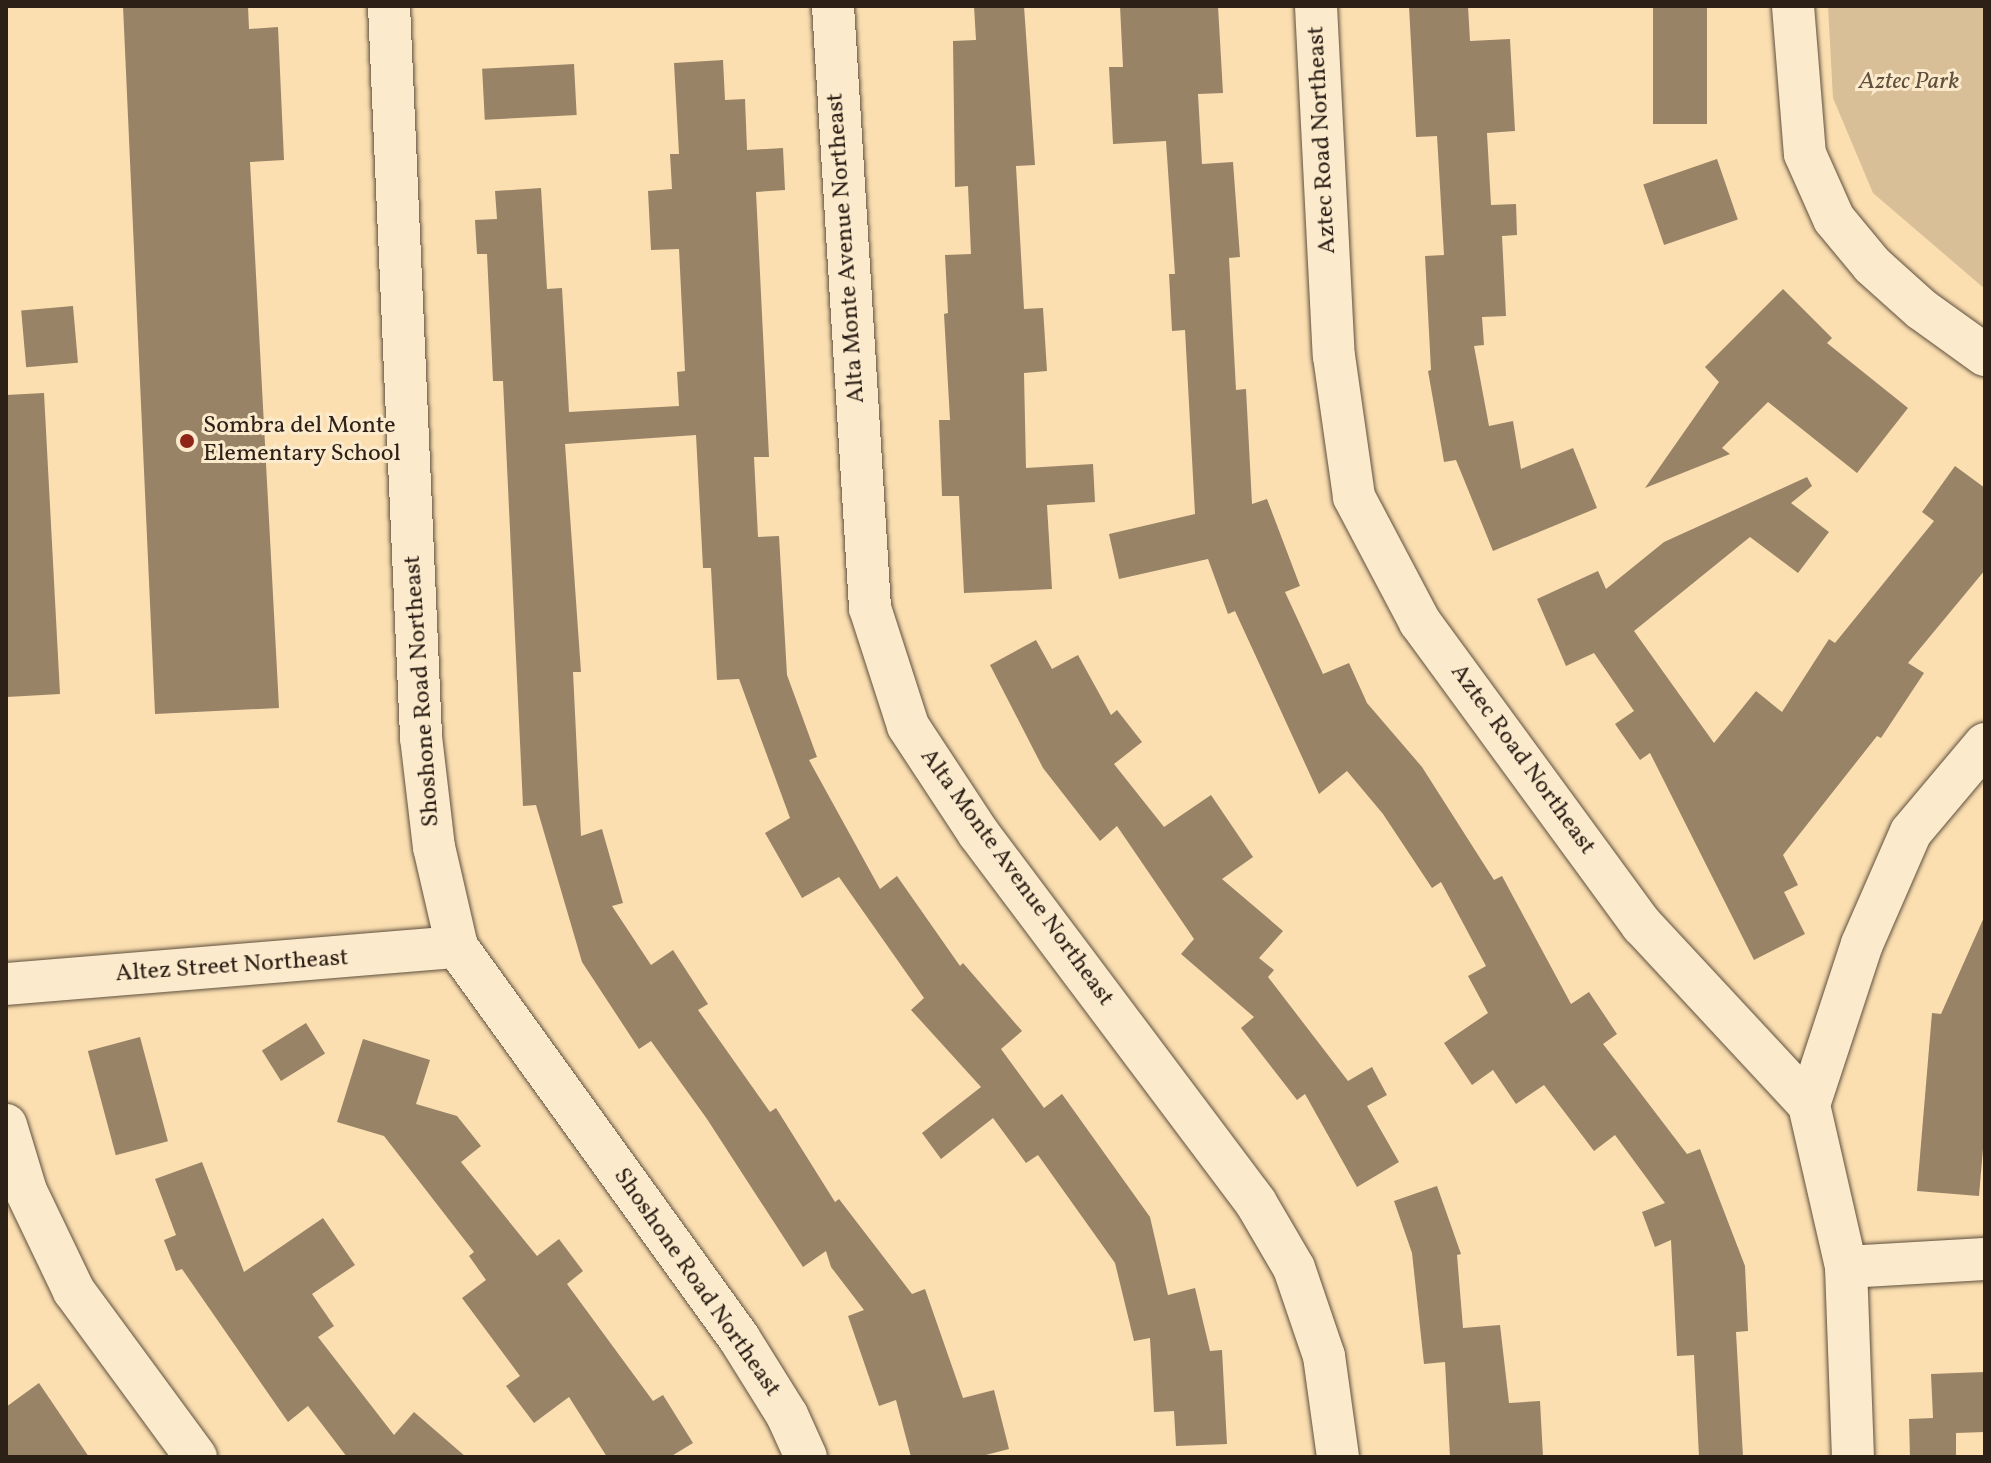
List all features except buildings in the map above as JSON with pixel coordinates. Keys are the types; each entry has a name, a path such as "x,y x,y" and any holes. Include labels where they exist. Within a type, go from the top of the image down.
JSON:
{"street":[{"name":"Shoshone Road Northeast","path":"389,6 421,737 434,847 457,947 739,1338 787,1415 806,1457"},
{"name":"Alta Monte Avenue Northeast","path":"833,6 870,608 908,726 979,834 1256,1203 1279,1242 1294,1268 1324,1356 1338,1457"},
{"name":"Aztec Road Northeast","path":"1316,6 1334,356 1354,497 1420,622 1642,925 1809,1105 1846,1267 1853,1457"},
{"path":"1793,6 1805,154 1834,219 1872,265 1921,309 1985,355"},
{"path":"1809,1105 1862,944 1911,832 1985,744"},
{"name":"Altez Street Northeast","path":"6,984 457,947"},
{"path":"6,1125 26,1191 74,1291 196,1457"},
{"path":"1846,1267 1985,1259"}],"green space":[{"name":"Aztec Park","path":"1828,6 1985,6 1985,289 1873,193 1833,98"}],"place":[{"name":"Sombra del Monte Elementary School","path":"187,441"}]}
